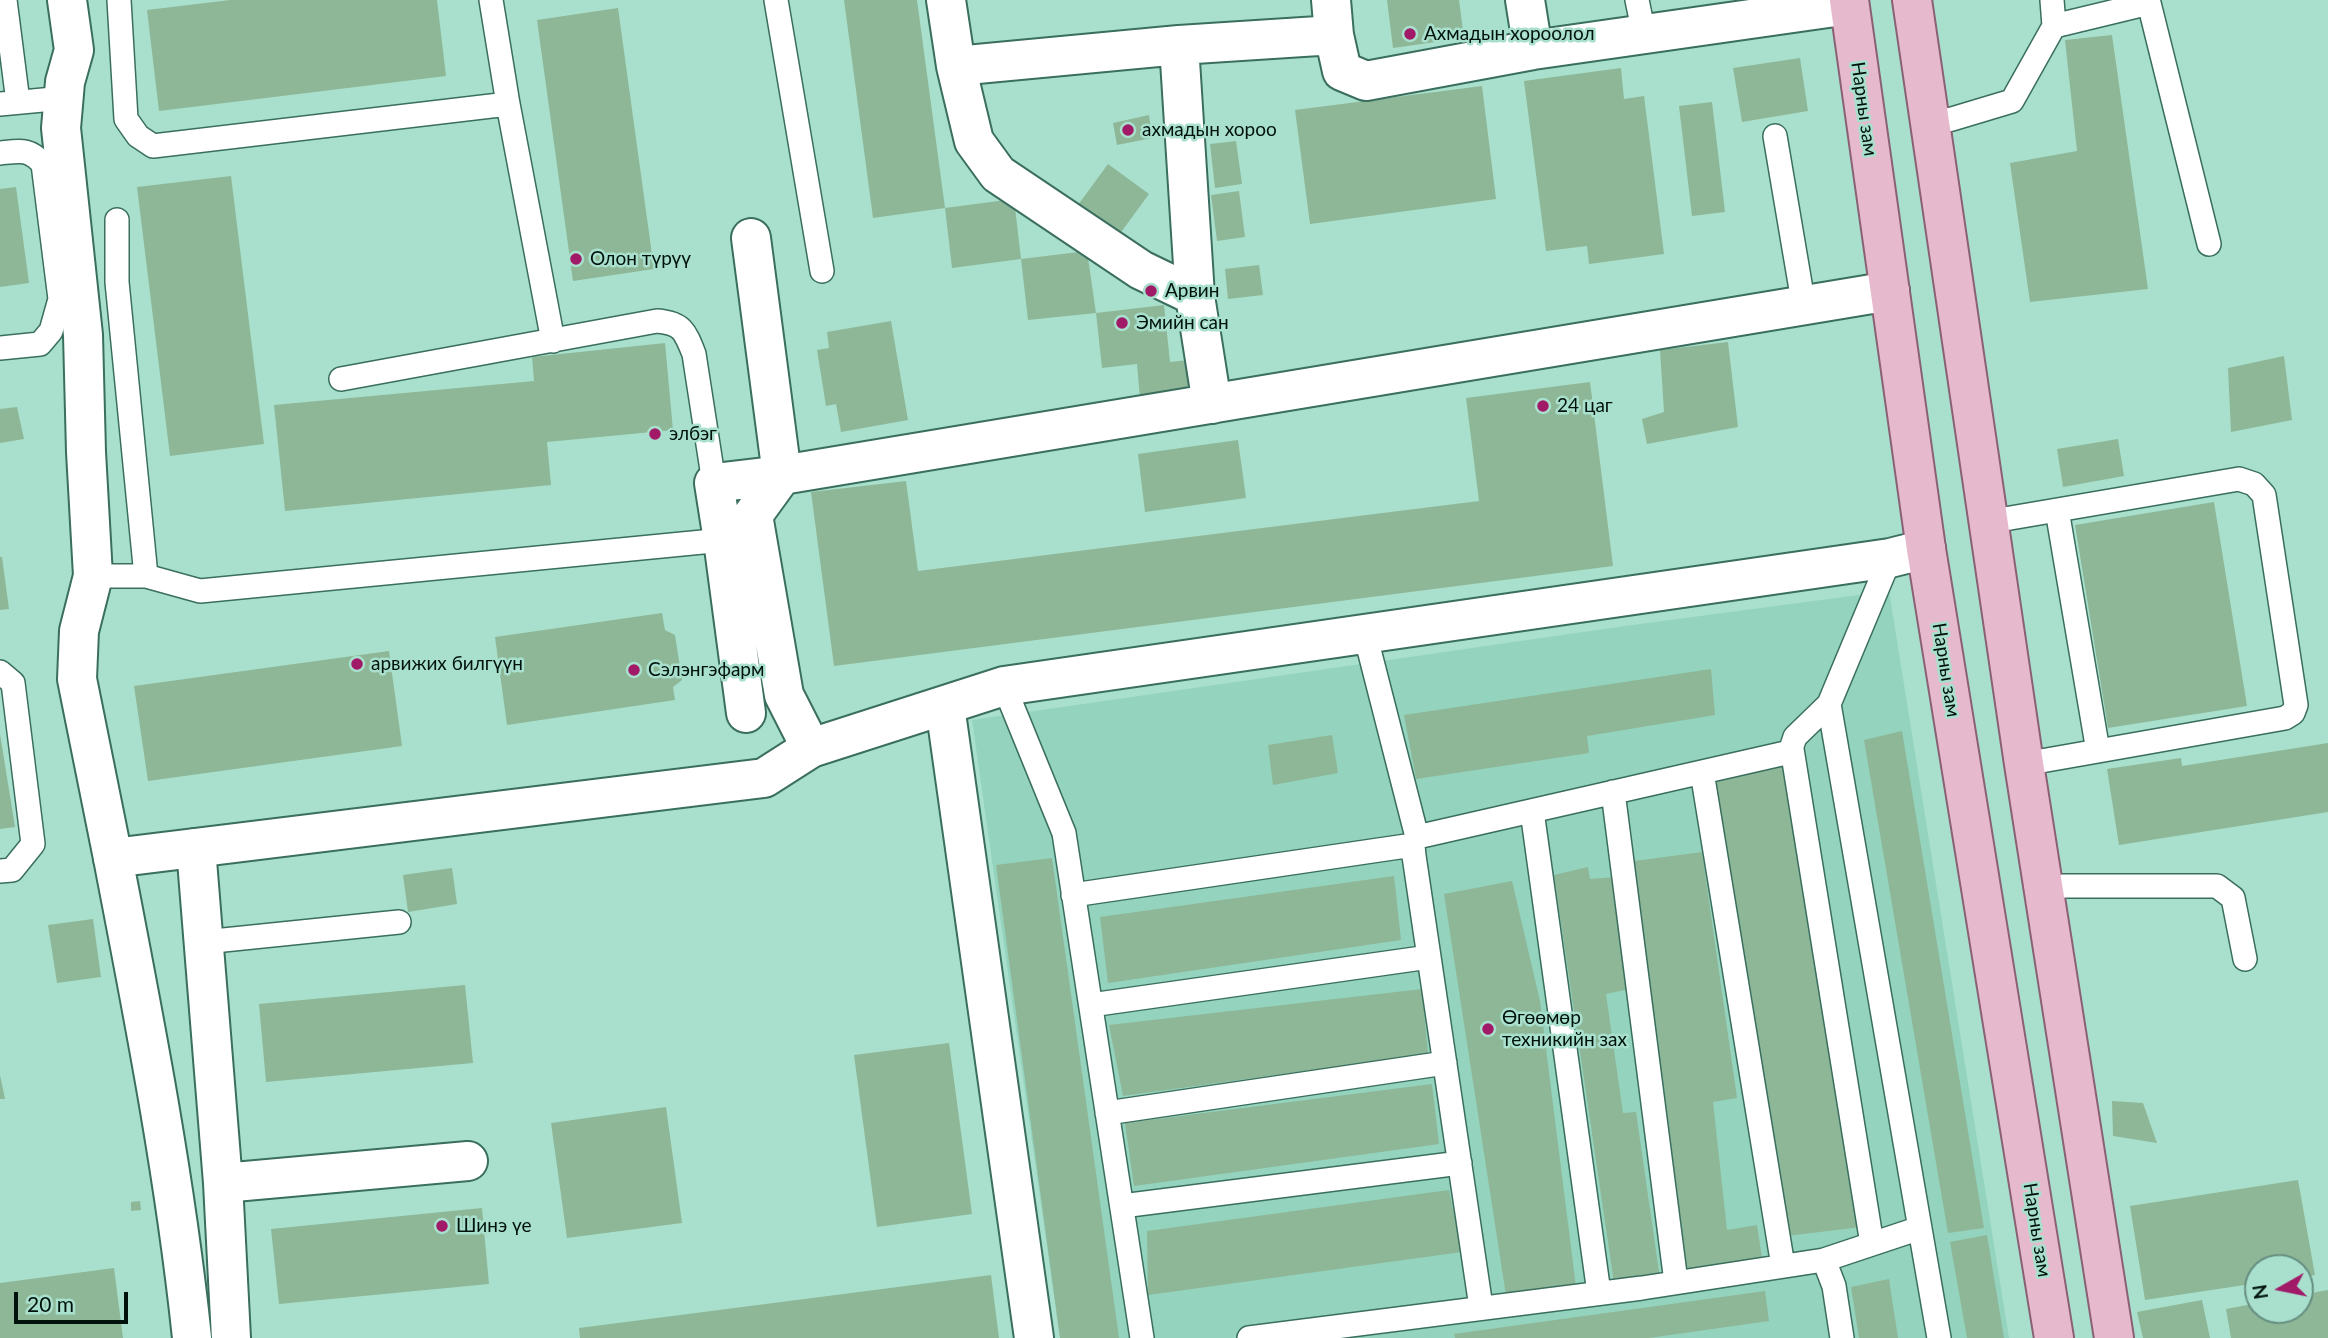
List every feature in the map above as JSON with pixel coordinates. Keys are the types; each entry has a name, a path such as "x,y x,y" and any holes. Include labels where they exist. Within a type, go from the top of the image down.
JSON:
{"main road":[{"path":"1912,0 1987,522 2115,1338"},
{"name":"Нарны зам","path":"1849,2 1890,292 1908,554 2054,1338"}],"street":[{"path":"67,0 74,50 65,82 61,128 83,335 93,576 79,631 77,679 155,1073 181,1234 192,1338"},
{"path":"946,0 956,66 974,141 998,174 1141,270 1195,296"},
{"path":"1525,0 1533,50"},
{"path":"956,66 1179,45 1333,17 1342,71 1366,81 1533,50 1641,17 1849,2"},
{"path":"1179,45 1195,296 1213,404"},
{"path":"751,238 782,475 753,515 784,695 811,748"},
{"path":"746,713 714,483 782,475 1890,292"},
{"path":"113,859 764,778 811,748 1004,685 1908,554"},
{"path":"945,706 1034,1338"},
{"path":"196,848 223,1183 232,1338"},
{"path":"223,1183 468,1161"}],"lane":[{"path":"5,0 9,103 64,98"},
{"path":"119,0 126,118 138,136 153,146 508,104"},
{"path":"491,0 553,341"},
{"path":"776,0 822,271"},
{"path":"1929,124 2012,101 2054,26 2052,0"},
{"path":"2054,26 2149,2 2209,244"},
{"path":"1775,136 1804,307"},
{"path":"0,153 24,150 36,155 43,164 60,299 51,331 40,344 0,348"},
{"path":"117,219 117,282 146,576"},
{"path":"341,379 657,321 674,323 686,334 694,354 714,483"},
{"path":"1987,522 2239,479 2254,484 2264,495 2296,705 2293,713 2285,718 2024,764"},
{"path":"2057,510 2098,751"},
{"path":"93,576 146,576 200,591 723,540"},
{"path":"1872,1244 1792,749 1794,737 1829,704 1908,554"},
{"path":"1365,634 1415,841 1429,957 1481,1307"},
{"path":"0,672 13,683 33,844 12,870 0,872"},
{"path":"1004,685 1064,833 1142,1338"},
{"path":"1829,704 1939,1338"},
{"path":"1073,895 1415,841 1532,811 1790,752 1792,749"},
{"path":"1702,772 1783,1266"},
{"path":"1613,792 1675,1282"},
{"path":"1532,811 1599,1293"},
{"path":"2044,892 2063,886 2217,887 2232,898 2245,959"},
{"path":"204,942 399,922"},
{"path":"1091,1005 1429,957"},
{"path":"1107,1113 1445,1063"},
{"path":"1122,1206 1460,1163"},
{"path":"1249,1338 1824,1261 1920,1228"},
{"path":"1824,1261 1834,1286 1842,1338"}],"shaded area":[{"name":"Өгөөмөр техникийн зах","path":"1889,591 2009,1338 1060,1338 972,720 1625,626"}],"building":[{"path":"230,0 437,0 446,76 159,111 147,10"},
{"path":"844,0 917,0 945,208 873,218"},
{"path":"1387,0 1459,0 1464,38 1393,48"},
{"path":"618,8 654,269 573,281 537,20"},
{"path":"2112,35 2148,289 2030,302 2010,163 2077,151 2065,40"},
{"path":"1800,58 1808,111 1742,122 1733,68"},
{"path":"1621,68 1624,99 1644,96 1664,254 1589,264 1587,246 1546,251 1524,81"},
{"path":"1482,86 1496,199 1310,224 1295,110"},
{"path":"1712,102 1725,212 1692,216 1679,106"},
{"path":"1149,115 1152,138 1117,145 1113,123"},
{"path":"1236,141 1242,184 1215,188 1210,144"},
{"path":"1108,164 1149,194 1119,235 1078,205"},
{"path":"231,176 264,444 170,456 137,187"},
{"path":"16,187 29,283 0,287 0,189"},
{"path":"1239,191 1245,237 1217,241 1211,195"},
{"path":"1014,199 1021,259 952,268 945,208"},
{"path":"1087,251 1096,313 1028,320 1021,259"},
{"path":"1259,265 1263,295 1228,299 1225,269"},
{"path":"1164,305 1170,362 1190,360 1193,393 1140,399 1137,364 1102,368 1096,313"},
{"path":"891,321 908,420 841,432 836,404 826,406 817,350 829,348 827,332"},
{"path":"1728,342 1738,427 1647,444 1642,419 1664,412 1660,350"},
{"path":"665,343 673,430 547,442 551,485 285,511 274,405 534,381 532,357"},
{"path":"2284,356 2292,420 2231,432 2228,368"},
{"path":"1590,382 1613,566 834,666 811,492 906,481 918,571 1479,501 1466,398"},
{"path":"17,407 24,439 0,443 0,409"},
{"path":"2118,439 2124,476 2063,487 2057,449"},
{"path":"1238,440 1246,498 1145,512 1138,454"},
{"path":"2214,502 2247,706 2108,728 2075,525"},
{"path":"0,557 9,609 0,610"},
{"path":"662,613 665,630 675,635 682,680 673,687 675,700 507,725 495,637"},
{"path":"389,651 402,746 148,781 134,686"},
{"path":"1711,669 1715,715 1587,736 1589,753 1416,779 1404,715"},
{"path":"1902,731 1984,1228 1948,1233 1864,740"},
{"path":"0,734 15,827 0,829"},
{"path":"1332,735 1338,773 1273,785 1268,745"},
{"path":"2328,743 2328,812 2119,845 2107,769 2181,758 2182,766"},
{"path":"1783,762 1861,1227 1787,1236 1714,778"},
{"path":"1702,852 1737,1098 1713,1102 1727,1230 1757,1225 1763,1265 1688,1276 1634,861"},
{"path":"1052,858 1119,1338 1060,1338 996,865"},
{"path":"1588,867 1590,879 1616,877 1634,988 1606,994 1623,1113 1636,1112 1660,1279 1614,1283 1554,875"},
{"path":"452,868 457,904 408,912 403,875"},
{"path":"1394,876 1401,940 1108,983 1100,917"},
{"path":"1512,881 1540,1001 1576,1287 1507,1302 1444,894"},
{"path":"93,919 101,977 57,983 48,925"},
{"path":"465,985 473,1063 266,1082 259,1004"},
{"path":"1422,989 1428,1054 1123,1096 1109,1025"},
{"path":"949,1043 972,1214 877,1227 854,1055"},
{"path":"0,1075 5,1099 0,1099"},
{"path":"1432,1084 1439,1144 1134,1186 1125,1123"},
{"path":"2112,1101 2143,1103 2157,1143 2113,1136"},
{"path":"666,1107 682,1223 567,1238 551,1123"},
{"path":"2298,1180 2311,1254 2244,1254 2244,1285 2145,1300 2130,1206"},
{"path":"1449,1190 1462,1252 1148,1295 1147,1231"},
{"path":"140,1201 141,1210 131,1211 131,1202"},
{"path":"482,1208 489,1284 279,1304 271,1229"},
{"path":"1987,1235 2004,1338 1967,1338 1950,1242"},
{"path":"114,1268 123,1338 0,1338 0,1283"},
{"path":"991,1275 999,1338 580,1338 579,1328"},
{"path":"1889,1279 1898,1338 1859,1338 1851,1287"},
{"path":"2328,1290 2328,1338 2231,1338 2226,1309 2244,1306 2244,1324 2314,1324 2314,1292"},
{"path":"1765,1291 1769,1321 1649,1338 1455,1338 1454,1334"},
{"path":"2202,1300 2210,1338 2143,1338 2137,1312"}],"place":[{"name":"Ахмадын хороолол","path":"1410,34"},
{"name":"ахмадын хороо","path":"1128,130"},
{"name":"Олон түрүү","path":"576,259"},
{"name":"Арвин","path":"1151,291"},
{"name":"Эмийн сан","path":"1122,323"},
{"name":"24 цаг","path":"1543,406"},
{"name":"элбэг","path":"655,434"},
{"name":"арвижих билгүүн","path":"357,664"},
{"name":"Сэлэнгэфарм","path":"634,670"},
{"name":"Өгөөмөр техникийн зах","path":"1488,1029"},
{"name":"Шинэ үе","path":"442,1226"}]}
